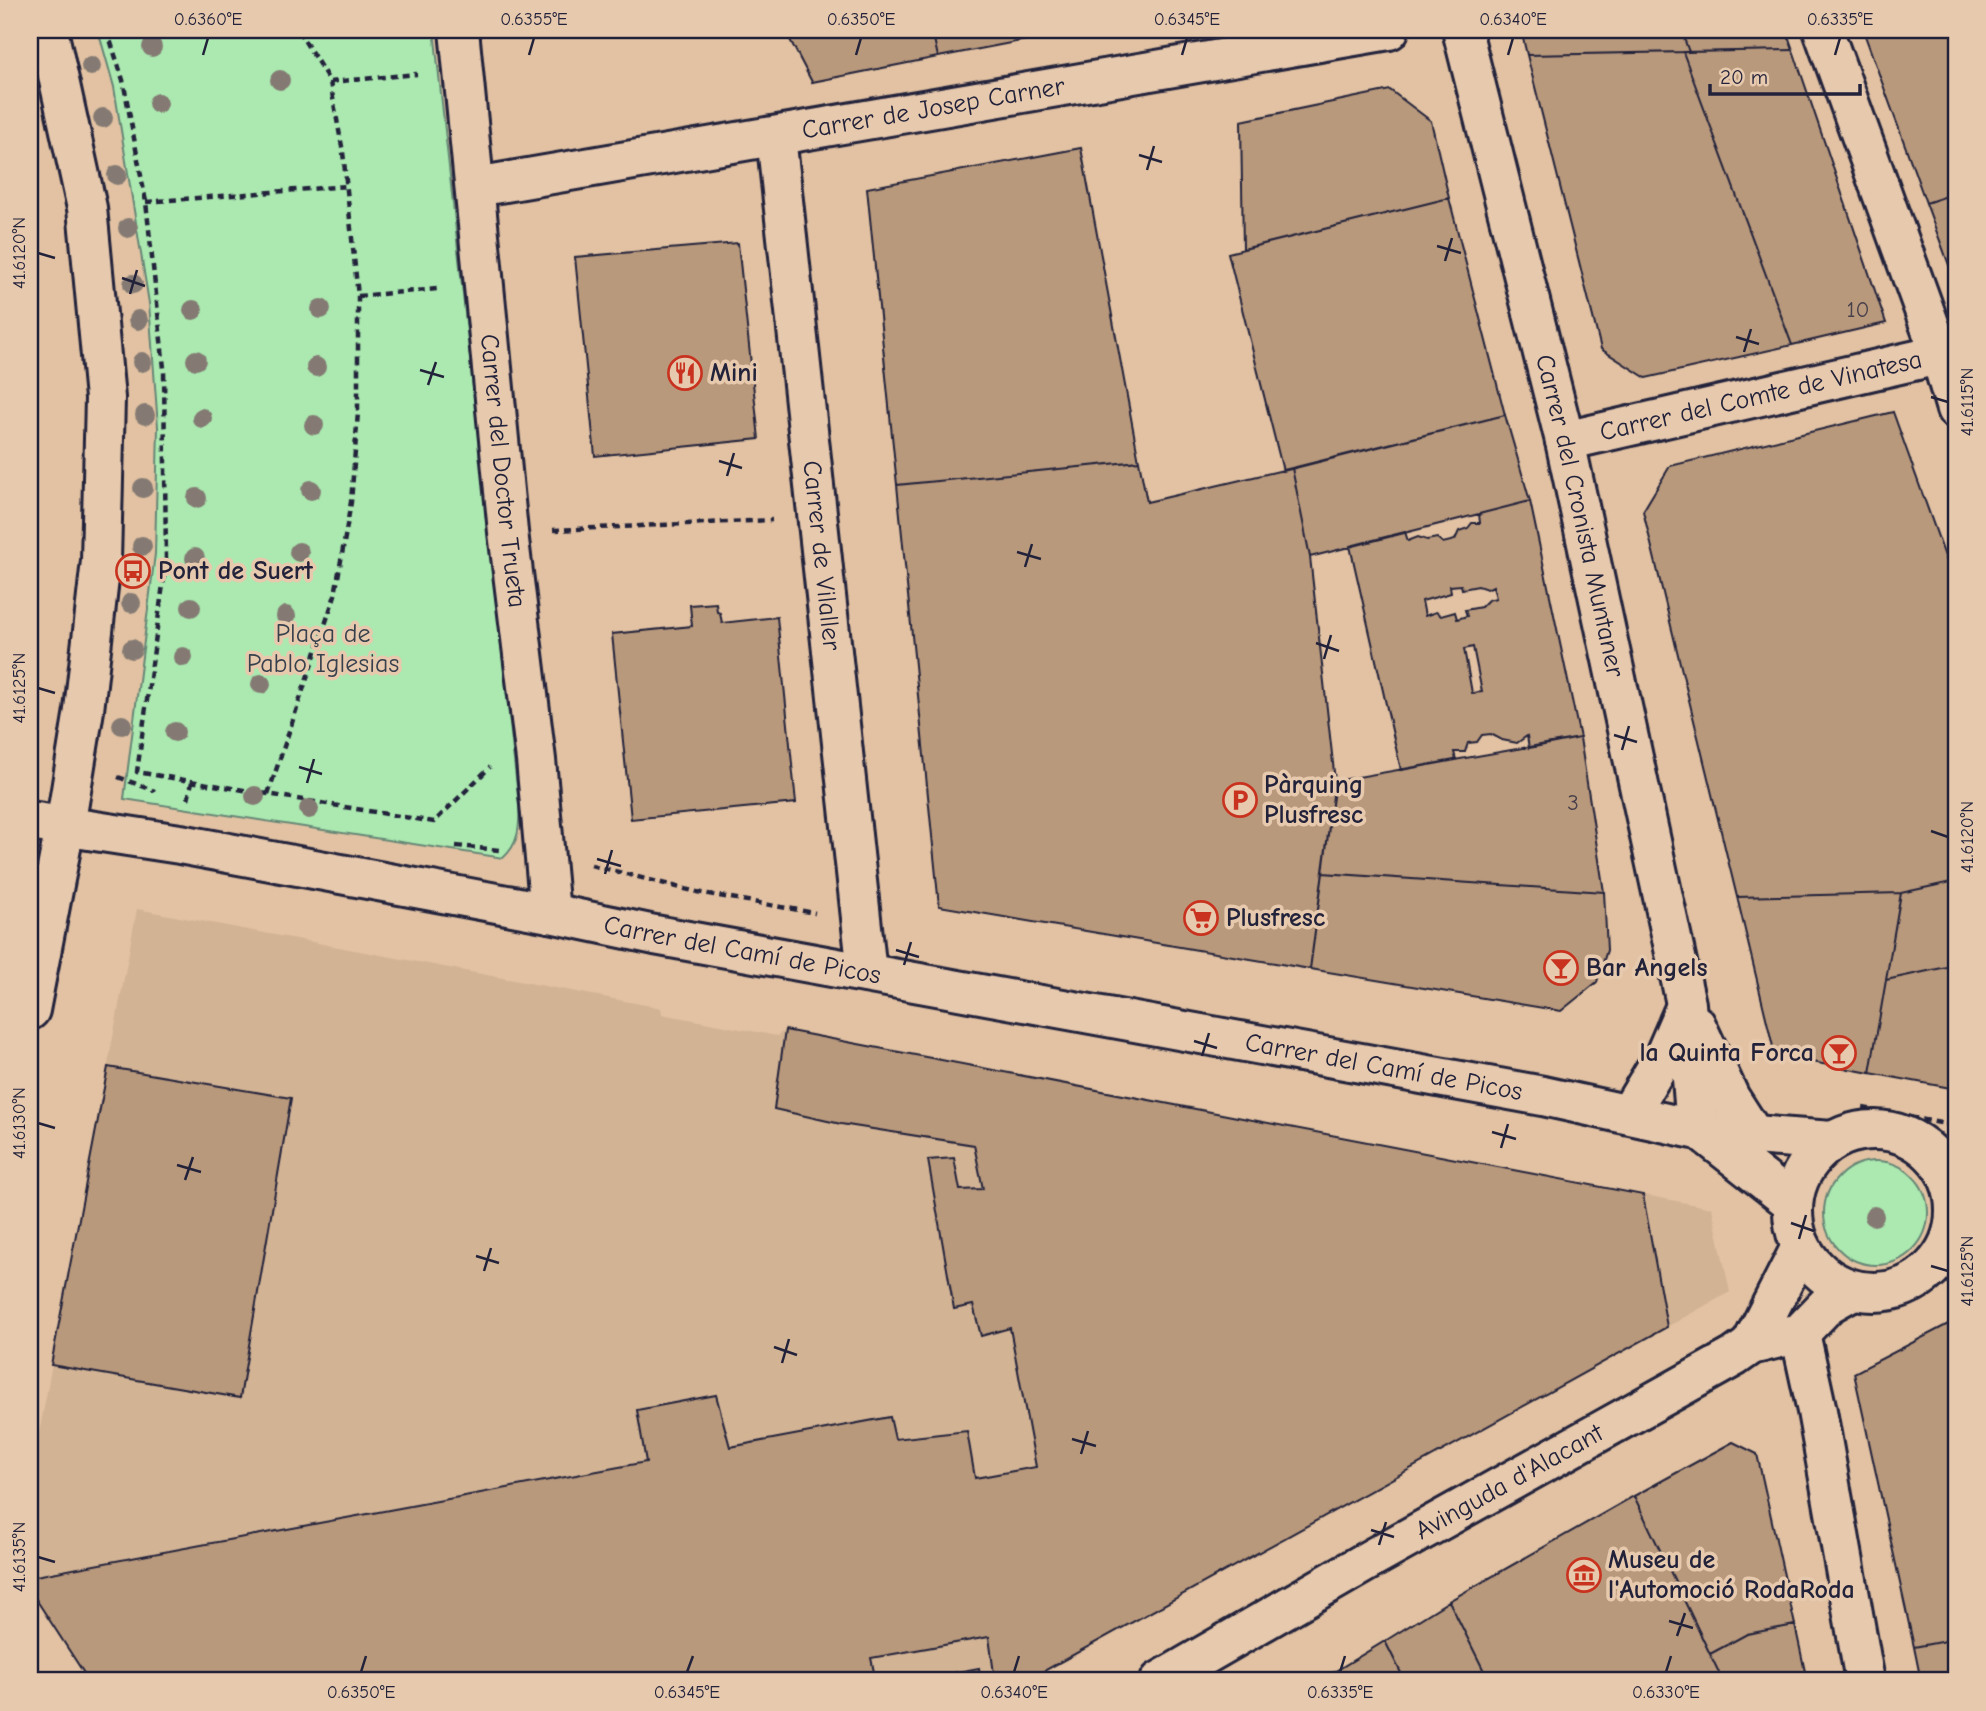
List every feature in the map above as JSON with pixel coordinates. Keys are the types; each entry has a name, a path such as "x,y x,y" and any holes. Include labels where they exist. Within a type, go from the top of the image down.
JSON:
{"street":[{"path":"30,1010 48,824 84,710 101,561 106,398 87,208 48,30"},
{"name":"Carrer del Doctor Trueta","path":"459,30 508,532 536,760 550,913"},
{"name":"Carrer de Josep Carner","path":"476,187 1389,30"},
{"name":"Carrer del Cronista Muntaner","path":"1462,30 1565,441 1686,1004 1694,1104 1703,1131"},
{"path":"1823,30 1948,353 1956,409"},
{"name":"Carrer de Vilaller","path":"776,136 867,973"},
{"name":"Carrer del Comte de Vinatesa","path":"1565,441 1948,353"},
{"name":"Carrer del Camí de Picos","path":"48,824 180,844 655,935 1530,1093 1703,1131 1832,1141"},
{"path":"1629,1114 1666,1052 1686,1004"},
{"name":"Carrer del Cronista Muntaner","path":"1686,1004 1730,1098 1755,1137"},
{"name":"Carrer del Camí de Picos","path":"1703,1131 1793,1203"},
{"path":"1880,1131 1904,1135 1925,1148 1942,1167 1954,1190 1953,1231 1945,1251 1932,1268 1915,1281 1896,1289 1875,1292 1853,1290 1832,1280 1814,1265 1801,1247 1796,1233 1793,1203 1796,1185 1817,1153 1832,1141 1855,1132 1880,1131"},
{"path":"1751,1345 1801,1247"},
{"path":"1853,1290 1828,1304 1800,1333 1817,1411 1865,1681"},
{"name":"Avinguda d'Alacant","path":"1160,1681 1751,1345 1800,1333"}],"path":[{"path":"107,30 123,80 146,202 164,368 166,563 137,772 434,822 494,763"},
{"path":"268,794 335,595 351,502 358,412 358,296 347,186 330,82 298,30"},
{"path":"330,82 425,74"},
{"path":"146,202 347,186"},
{"path":"358,296 449,289"},
{"path":"508,532 818,517"},
{"path":"187,804 192,782"},
{"path":"1913,1116 1956,1126"}],"shaded area":[{"path":"137,909 661,1008 662,1014 777,1036 785,1030 1712,1208 1730,1292 1026,1681 89,1681 30,1590 30,1482"}],"green space":[{"name":"Plaça de Pablo Iglesias","path":"98,30 434,30 519,806 517,834 512,847 503,858 124,799 155,554 158,427 149,303 114,87"},
{"path":"1876,1161 1896,1165 1913,1176 1924,1193 1928,1213 1924,1233 1913,1250 1896,1261 1876,1265 1856,1261 1839,1250 1828,1233 1824,1213 1828,1193 1839,1176 1856,1165"}],"building":[{"path":"785,30 932,30 938,57 812,82"},
{"path":"932,30 1061,30 1062,33 938,57"},
{"path":"1521,30 1681,30 1689,52 1527,55"},
{"path":"1681,30 1786,30 1793,50 1689,52"},
{"path":"1863,30 1956,30 1956,193 1926,203"},
{"path":"1793,50 1886,323 1792,345 1683,52"},
{"path":"1683,52 1792,345 1646,378 1601,349 1527,55"},
{"path":"1390,90 1431,121 1449,198 1243,249 1241,121"},
{"path":"1081,148 1139,461 897,485 867,188"},
{"path":"1956,193 1956,284 1926,203"},
{"path":"1449,198 1505,415 1283,471 1228,253"},
{"path":"738,243 759,439 595,456 575,257"},
{"path":"1893,412 1956,587 1956,881 1901,893 1737,897 1643,511 1670,466"},
{"path":"1505,415 1530,501 1310,557 1292,468"},
{"path":"1139,461 1147,502 1292,468 1310,557 1335,781 1310,969 939,906 897,485"},
{"path":"1530,501 1580,738 1529,748 1527,736 1517,743 1491,734 1482,735 1477,742 1468,743 1465,752 1454,752 1456,760 1401,770 1350,546 1405,532 1408,541 1418,537 1427,540 1437,538 1443,543 1455,540 1459,531 1468,528 1472,523 1480,523 1479,514","holes":["1461,585 1462,589 1478,586 1487,589 1493,586 1496,598 1488,600 1481,607 1465,610 1467,616 1457,619 1455,612 1441,616 1436,612 1425,616 1422,601 1451,593 1450,586","1473,647 1482,692 1472,693 1464,649"]},
{"path":"716,603 722,623 777,617 796,803 631,819 612,634 692,626 690,605"},
{"path":"1580,738 1604,892 1323,873 1335,781"},
{"path":"1323,873 1604,892 1607,950 1597,982 1561,1011 1310,969"},
{"path":"1956,881 1956,965 1886,980 1901,893"},
{"path":"1901,893 1870,1073 1775,1055 1737,897"},
{"path":"1956,965 1956,1089 1870,1073 1886,980"},
{"path":"785,1030 1643,1195 1667,1327 1026,1681 995,1681 989,1637 871,1658 876,1681 89,1681 30,1590 30,1577 646,1462 637,1410 716,1395 730,1447 890,1417 895,1439 967,1431 975,1478 1036,1467 1010,1328 981,1336 973,1305 954,1309 928,1160 954,1158 960,1190 983,1189 974,1145 841,1124 774,1109"},
{"path":"108,1067 291,1098 240,1398 51,1365"},
{"path":"1956,1320 1956,1639 1914,1647 1854,1373"},
{"path":"1733,1442 1757,1454 1795,1625 1747,1634 1710,1654 1634,1496"},
{"name":"Museu de l'Automoció RodaRoda","path":"1634,1496 1723,1681 1489,1681 1449,1601"},
{"path":"1449,1601 1489,1681 1405,1681 1385,1641"},
{"path":"1795,1625 1807,1681 1723,1681 1710,1654 1747,1634"},
{"path":"1956,1639 1956,1681 1921,1681 1914,1647"},
{"path":"1385,1641 1405,1681 1321,1680"},
{"path":"979,1668 981,1681 927,1681 926,1678"}],"place":[{"name":"Mini","path":"685,373"},
{"name":"Pont de Suert","path":"133,571"},
{"name":"Pàrquing Plusfresc","path":"1240,800"},
{"name":"Plusfresc","path":"1201,918"},
{"name":"Bar Angels","path":"1561,968"},
{"name":"la Quinta Forca","path":"1839,1053"},
{"name":"Museu de l'Automoció RodaRoda","path":"1584,1575"}]}
